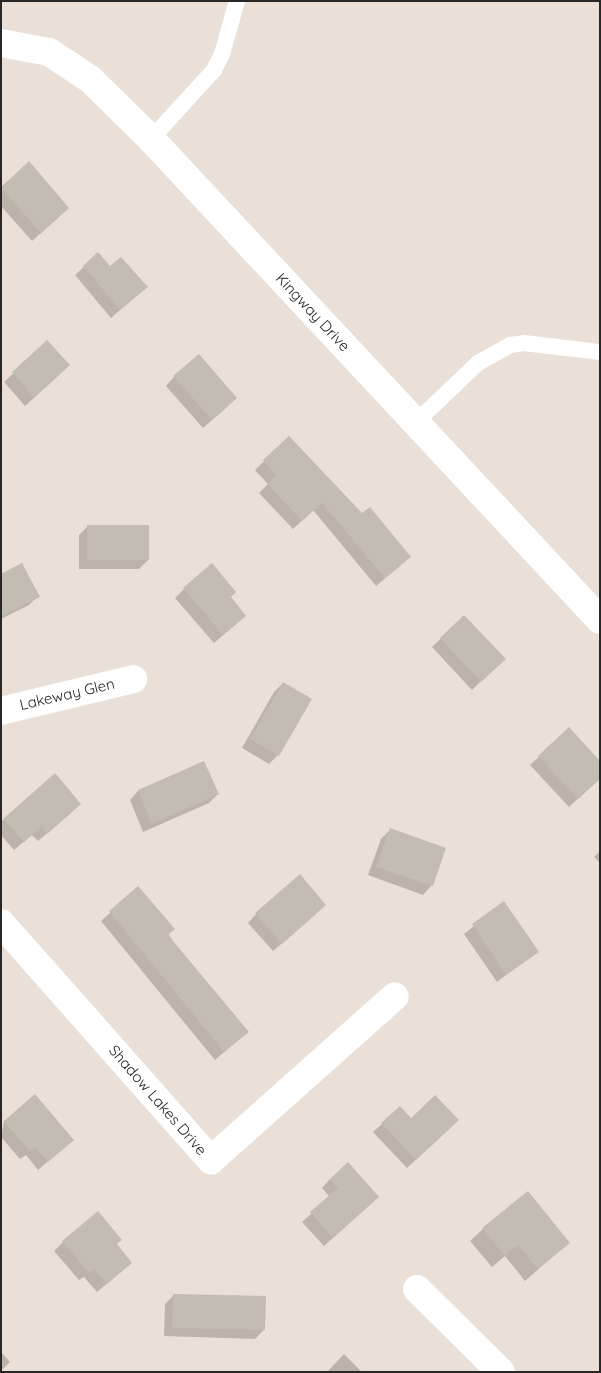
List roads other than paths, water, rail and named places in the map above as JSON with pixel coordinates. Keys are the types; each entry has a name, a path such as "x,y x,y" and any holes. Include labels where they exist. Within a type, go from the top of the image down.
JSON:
{"street":[{"name":"Kingway Drive","path":"1,43 49,52 66,60 90,79 151,139 600,620"},
{"name":"Lakeway Glen","path":"1,711 133,679"},
{"name":"Shadow Lakes Drive","path":"1,923 212,1160 396,996"},
{"path":"417,1288 501,1372"}],"lane":[{"path":"151,139 214,70 222,54 237,1"},
{"path":"416,422 478,363 510,345 524,343 600,352"}]}
